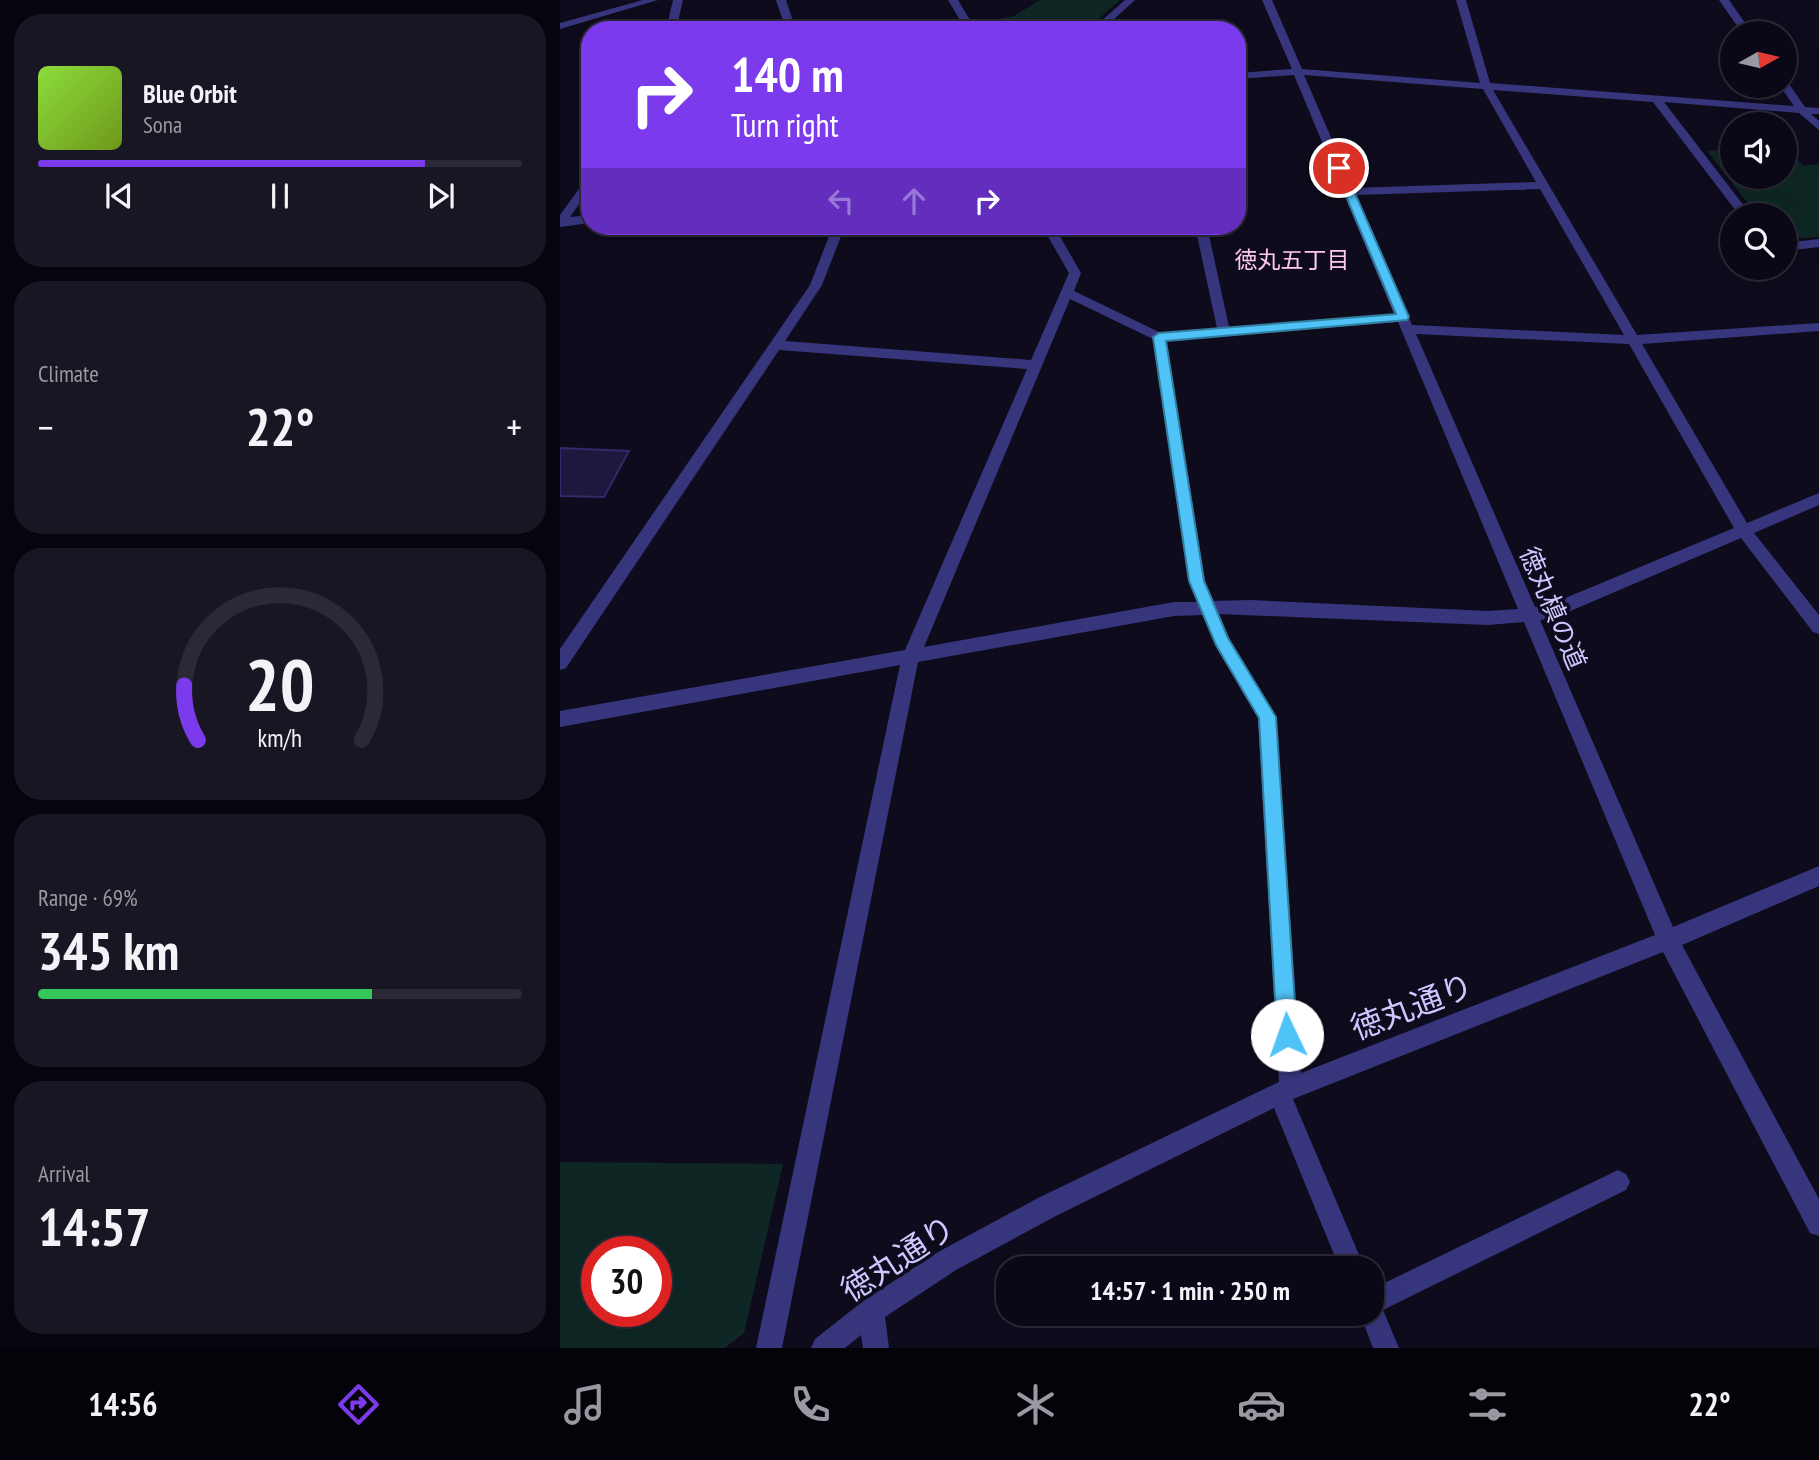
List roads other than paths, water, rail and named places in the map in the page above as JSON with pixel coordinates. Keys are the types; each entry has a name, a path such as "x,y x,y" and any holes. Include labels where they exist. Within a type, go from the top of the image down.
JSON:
{"street":[{"path":"563,24 653,0"},
{"path":"673,21 678,0"},
{"path":"781,0 788,21"},
{"path":"953,0 966,21"},
{"path":"1106,21 1130,0"},
{"name":"徳丸槙の道","path":"1267,0 1668,940 1819,1224"},
{"path":"1461,0 1486,86 1744,531 1819,627"},
{"path":"1711,0 1724,0 1739,21"},
{"path":"1246,75 1298,72 1819,111"},
{"path":"1794,98 1819,127"},
{"path":"1656,99 1736,203"},
{"path":"1349,192 1543,185"},
{"path":"561,221 581,193"},
{"path":"561,221 581,220"},
{"path":"560,663 816,285 835,235"},
{"path":"769,1348 911,656 1075,273 1053,235"},
{"path":"1202,235 1224,332"},
{"path":"1797,246 1819,243"},
{"path":"1066,292 1159,337 1405,323 1633,340 1745,335 1819,327"},
{"path":"1159,337 1197,581 1222,641 1268,717 1285,1091 1348,1256"},
{"path":"776,345 1034,365"},
{"path":"560,719 1174,609 1250,607 1488,618 1548,613 1819,499"},
{"name":"徳丸通り","path":"824,1348 871,1311 947,1261 1047,1207 1285,1091 1668,940 1819,876"},
{"path":"1384,1296 1618,1182"},
{"path":"871,1311 876,1348"},
{"path":"1377,1326 1386,1348"}],"district":[{"name":"徳丸五丁目","path":"1292,260"}]}
